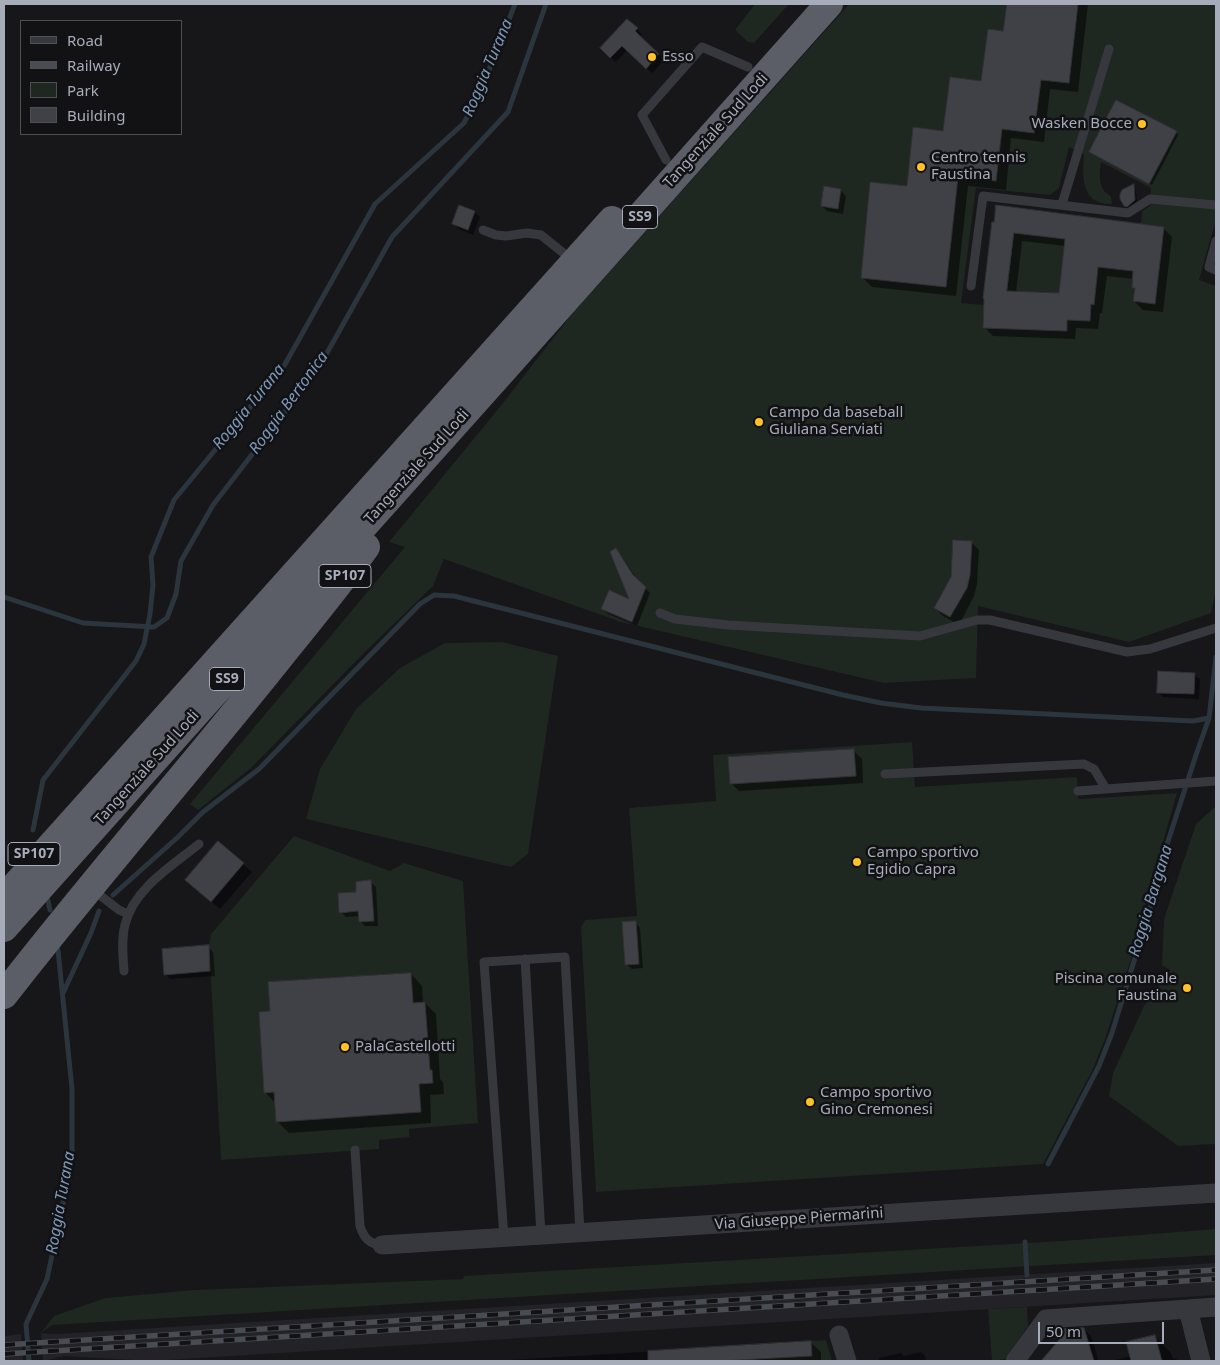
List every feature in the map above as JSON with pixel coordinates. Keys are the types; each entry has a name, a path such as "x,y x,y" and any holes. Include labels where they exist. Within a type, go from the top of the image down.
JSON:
{"highway":[{"name":"Tangenziale Sud Lodi","path":"4,898 666,160 803,4"},
{"name":"Tangenziale Sud Lodi","path":"4,928 829,4"},
{"name":"SP107","path":"4,995 89,888 232,717 346,574 450,430"},
{"name":"SP107","path":"4,878 65,829"}],"street":[{"name":"Via Giuseppe Piermarini","path":"382,1245 1216,1193"},
{"path":"1015,1361 1046,1319 1216,1307"},
{"path":"1188,1309 1200,1361"},
{"path":"839,1335 847,1361"}],"lane":[{"path":"666,160 642,115 648,108 702,48 748,67"},
{"path":"1062,204 1109,49"},
{"path":"971,286 983,196 1128,212 1150,199 1216,205"},
{"path":"483,230 496,235 506,236 527,232 541,235 574,262"},
{"path":"1216,241 1209,268 1216,270"},
{"path":"660,613 676,619 728,625 920,636 977,620 990,620 1127,652 1150,649 1214,629"},
{"path":"886,774 1084,764 1094,769 1106,789"},
{"path":"1078,790 1216,781"},
{"path":"124,972 124,927 128,914 145,890 199,844"},
{"path":"89,888 119,910 128,914"},
{"path":"504,1237 484,962 564,957 580,1232"},
{"path":"525,960 541,1235"},
{"path":"355,1150 360,1226 369,1242 382,1245"}],"shaded area":[{"path":"1216,1263 1216,1295 151,1361 64,1356 43,1361 41,1333 56,1334"},
{"path":"21,1334 23,1361 4,1361 4,1336"}],"green space":[{"path":"755,4 789,4 754,43 748,42 735,30"},
{"path":"849,4 1216,4 1216,220 1199,280 1216,286 1216,590 1211,613 1129,642 978,606 976,678 884,683 621,622 444,559 433,586 251,768 198,810 190,804 405,547 389,542 499,408 572,314","holes":["1069,147 1084,154 1084,180 1089,195 1094,200 1112,204 1111,196 1104,190 1100,181 1101,162 1151,188 1150,206 1142,211 1141,223 996,205 994,221 991,222 983,298 984,305 961,303 976,188 1050,195 1059,188"]},
{"path":"502,642 558,656 528,854 511,867 306,819 320,769 356,709 400,668 445,643"},
{"path":"912,742 915,787 1077,777 1078,799 1177,793 1133,953 1105,1039 1093,1069 1043,1164 596,1192 581,928 585,920 637,916 629,808 716,801 713,755"},
{"name":"Piscina comunale Faustina","path":"1216,806 1216,1144 1178,1146 1109,1096 1113,1073 1144,1006 1170,970 1162,965 1164,919 1196,824"},
{"path":"294,836 390,871 404,863 463,881 478,1123 409,1129 409,1137 379,1140 379,1149 221,1160 209,945 211,934"},
{"path":"1216,1229 1216,1255 52,1325 41,1333 54,1316 105,1298 195,1290 463,1279 464,1276 1062,1241"},
{"path":"1027,1307 1028,1326 1005,1359 992,1361 988,1309"},
{"path":"826,1340 832,1361 719,1361 811,1356 811,1341"}],"building":[{"path":"1007,4 1078,4 1069,83 1041,80 1034,133 1002,129 996,181 958,177 946,287 861,278 870,182 907,186 913,127 943,131 950,77 981,81 988,29 1003,31"},
{"path":"627,19 638,28 635,31 659,54 646,69 622,46 610,58 600,48"},
{"path":"1116,100 1177,131 1149,184 1089,152"},
{"path":"1134,184 1135,200 1127,207 1124,206 1120,199 1120,194 1122,190"},
{"path":"824,186 841,189 838,209 821,206"},
{"path":"459,205 475,211 468,230 452,224"},
{"path":"996,205 1164,227 1155,304 1133,301 1135,288 1132,288 1133,271 1098,267 1094,305 1091,304 1090,321 1067,320 1067,331 983,328 983,298 992,222 994,222","holes":["1014,233 1065,239 1059,293 1007,291"]},
{"path":"953,540 972,541 970,575 967,588 950,617 934,608 951,577"},
{"path":"616,548 633,575 646,587 632,622 601,609 609,590 629,599 610,552"},
{"path":"1158,671 1195,673 1194,694 1157,693"},
{"path":"854,749 856,776 730,784 728,757"},
{"path":"218,841 244,863 211,902 185,880"},
{"path":"371,880 374,921 359,922 358,911 339,913 338,893 356,892 356,882"},
{"path":"636,921 639,964 625,965 622,922"},
{"path":"209,945 210,971 164,975 162,949"},
{"name":"PalaCastellotti","path":"411,973 413,1003 425,1002 430,1070 432,1070 433,1083 419,1084 421,1112 276,1122 274,1092 264,1093 259,1012 270,1011 268,982"},
{"path":"1084,1328 1094,1361 1041,1361 1065,1333 1064,1329"},
{"path":"1155,1335 1162,1361 1131,1361 1126,1342"},
{"path":"811,1341 812,1356 719,1361 648,1361 648,1351"}],"waterway":[{"name":"Roggia Turana","path":"33,830 43,780 136,661 144,644 153,585 151,557 174,500 284,366 375,204 464,123 482,88 515,4"},
{"name":"Roggia Bertonica","path":"4,597 83,623 154,627 167,618 176,594 181,561 213,505 318,369 392,237 508,112 546,4"},
{"path":"113,895 203,812 259,769 420,604 434,595 454,596 881,703 921,708 1193,721 1209,718"},
{"name":"Roggia Bargana","path":"1048,1164 1099,1066 1112,1033 1149,912 1161,863 1209,718 1216,657"},
{"name":"Roggia Turana","path":"47,896 50,910"},
{"path":"63,993 91,933 99,911"},
{"name":"Roggia Turana","path":"29,1361 26,1324 47,1279 72,1161 72,1089 58,950"},
{"name":"Roggia Bargana","path":"1025,1242 1027,1275"}],"railway":[{"path":"4,1345 1216,1270"},
{"path":"4,1354 1216,1279"}],"place":[{"name":"Esso","path":"652,57"},
{"name":"Wasken Bocce","path":"1142,124"},
{"name":"Centro tennis Faustina","path":"921,167"},
{"name":"Campo da baseball Giuliana Serviati","path":"759,422"},
{"name":"Campo sportivo Egidio Capra","path":"857,862"},
{"name":"Piscina comunale Faustina","path":"1187,988"},
{"name":"PalaCastellotti","path":"345,1047"},
{"name":"Campo sportivo Gino Cremonesi","path":"810,1102"}]}
